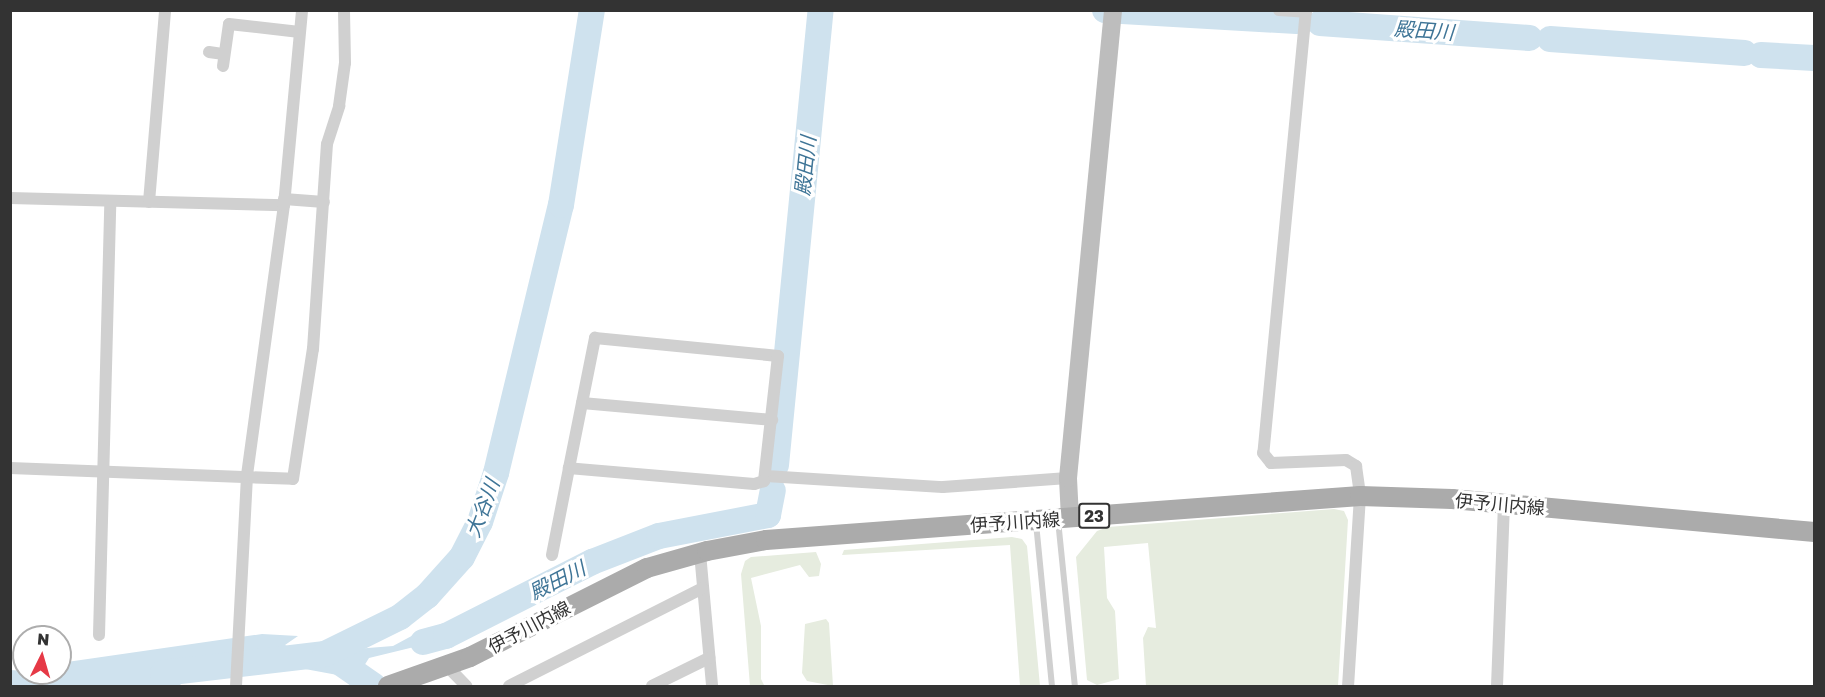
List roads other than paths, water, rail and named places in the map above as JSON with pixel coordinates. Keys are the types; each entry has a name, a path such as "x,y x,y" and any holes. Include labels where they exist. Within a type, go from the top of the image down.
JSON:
{"main road":[{"name":"伊予川内線","path":"395,685 447,666 617,581 700,553 800,537 1360,496 1504,504 1815,532"}],"street":[{"path":"149,202 165,10"},
{"path":"236,687 241,628 247,475 284,202 302,10"},
{"path":"10,468 247,475 292,479 313,348 327,144 339,106 345,63 344,10"},
{"path":"1064,519 1113,10"},
{"path":"1279,10 1306,11 1263,453 1271,463 1352,462 1360,496 1348,687"},
{"path":"209,52 224,60 229,24 300,32"},
{"path":"10,198 149,202 324,202"},
{"path":"99,635 110,201"},
{"path":"552,555 569,468 595,338 778,356 764,481 754,484 569,468"},
{"path":"582,403 772,420"},
{"path":"766,476 943,487 1068,478"},
{"path":"1497,687 1504,504"},
{"path":"700,553 712,687"},
{"path":"509,687 703,588"},
{"path":"652,687 709,658"},
{"path":"447,666 466,687"}],"lane":[{"path":"1064,519 1075,687"},
{"path":"1036,521 1052,687"}],"water":[{"path":"453,629 456,635 369,658 364,666 372,676 359,679 278,664 216,659 202,663 179,686 11,686 10,670 12,670 12,685 72,685 72,661 262,634 298,636 285,645 289,647 343,650 393,646 419,632 420,639"}],"waterway":[{"name":"大谷川","path":"163,673 325,654 400,617 427,596 462,557 480,522 496,473 561,205 592,10"},
{"name":"殿田川","path":"776,465 821,10"},
{"name":"殿田川","path":"1105,10 1297,21"},
{"name":"殿田川","path":"1320,23 1529,38"},
{"name":"殿田川","path":"1550,39 1744,53"},
{"name":"殿田川","path":"1761,55 1814,58"},
{"name":"殿田川","path":"423,642 446,636 592,562 659,536 768,515 773,490"},
{"path":"335,659 374,686"}]}
